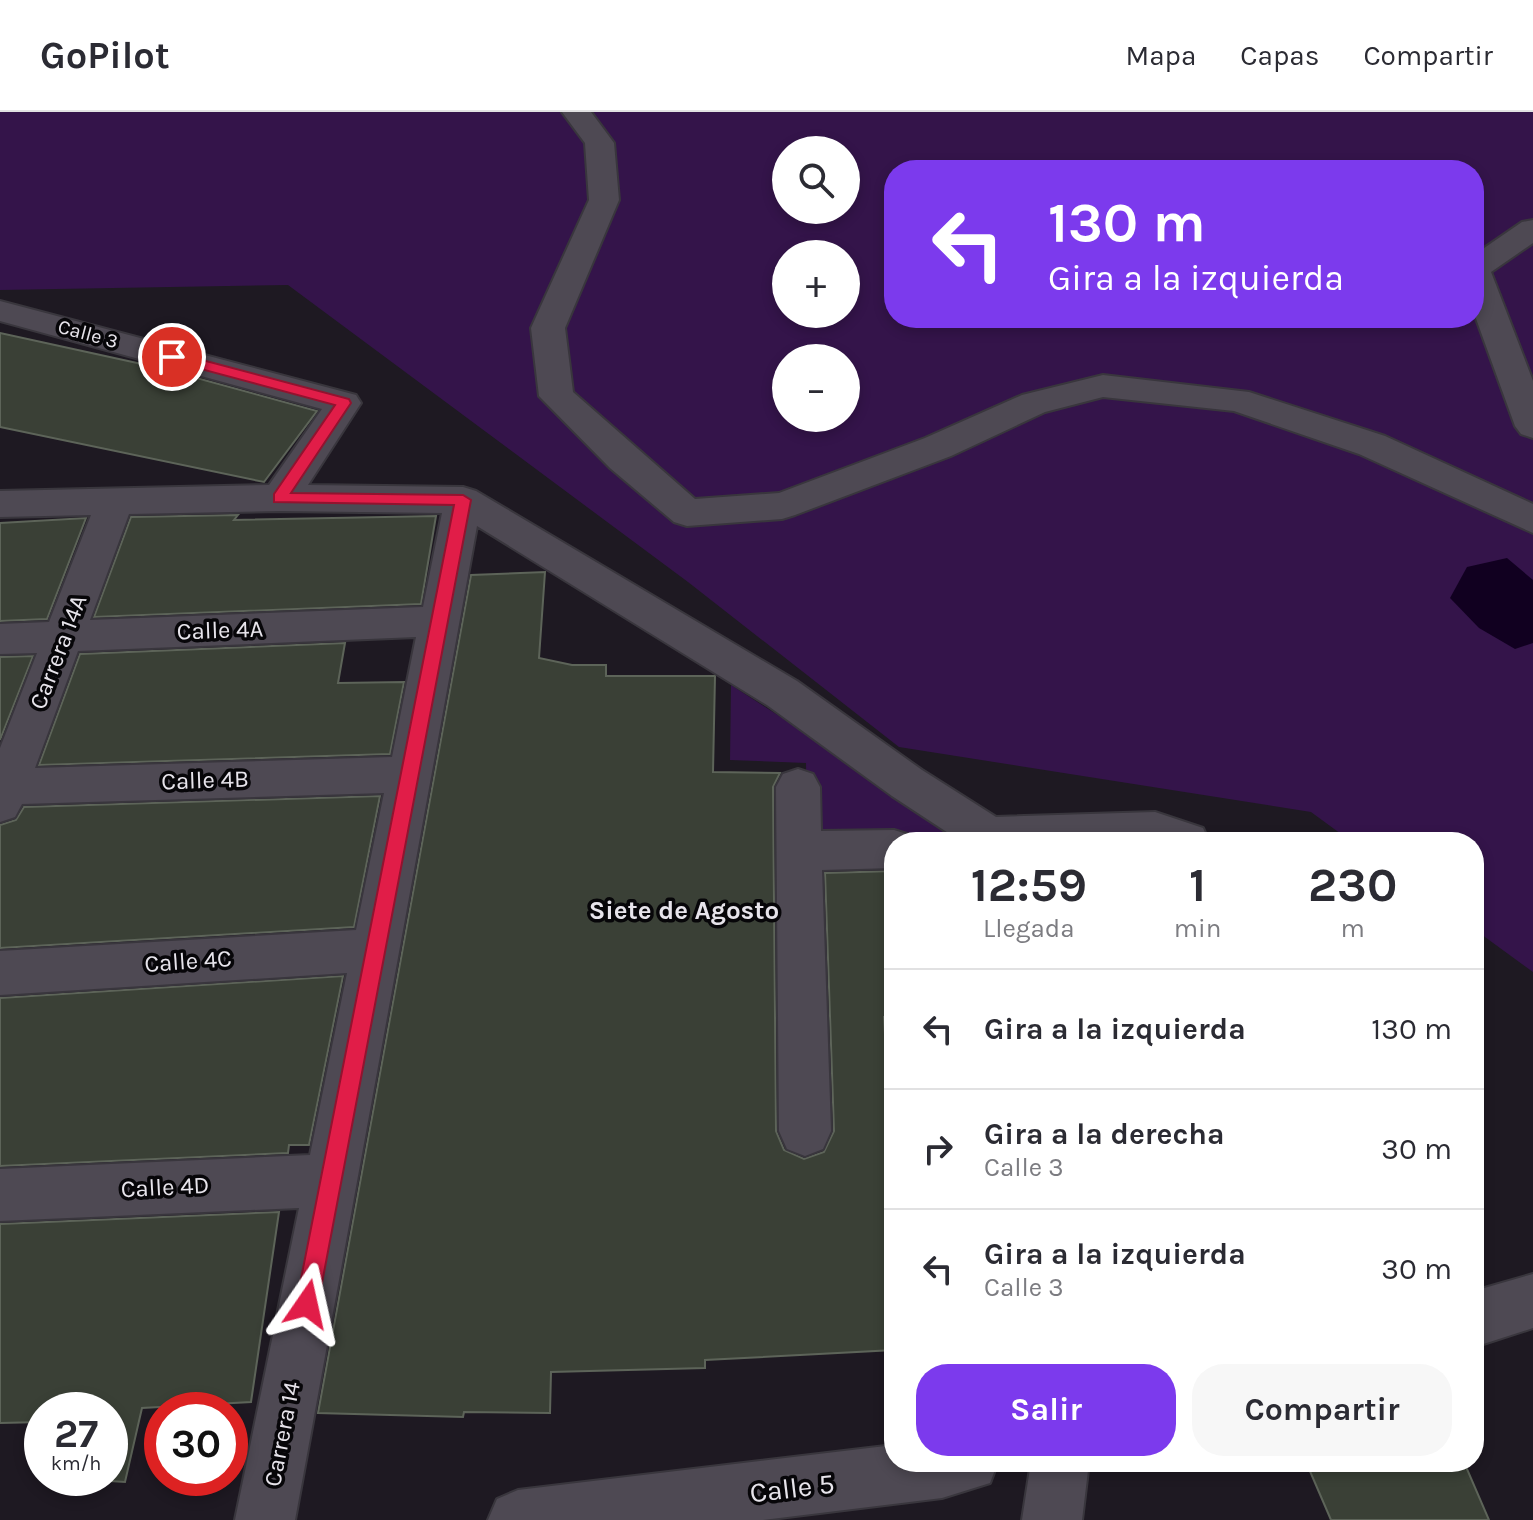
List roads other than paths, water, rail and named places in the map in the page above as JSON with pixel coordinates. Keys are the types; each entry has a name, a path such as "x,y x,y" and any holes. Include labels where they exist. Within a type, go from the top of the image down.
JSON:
{"street":[{"path":"576,112 599,143 604,200 548,328 556,396 687,513 782,506 938,447 1034,403 1103,386 1237,400 1372,445 1533,520"},
{"path":"1484,262 1533,229"},
{"path":"1484,296 1533,426"},
{"name":"Calle 3","path":"0,311 344,403 280,498"},
{"path":"0,504 280,498 463,500 782,693 971,832"},
{"name":"Carrera 14","path":"265,1520 463,500"},
{"name":"Carrera 14A","path":"2,792 115,501"},
{"name":"Calle 4A","path":"0,639 439,621"},
{"name":"Calle 4B","path":"2,792 410,774"},
{"path":"798,787 805,1131"},
{"path":"1133,832 1158,832"},
{"path":"799,851 884,849"},
{"name":"Calle 4C","path":"0,973 375,950"},
{"name":"Calle 4D","path":"0,1195 331,1180"},
{"path":"1484,1316 1533,1301"},
{"name":"Calle 5","path":"518,1520 917,1472"},
{"path":"1052,1520 1059,1472"}],"district":[{"name":"Siete de Agosto","path":"684,910"}]}
